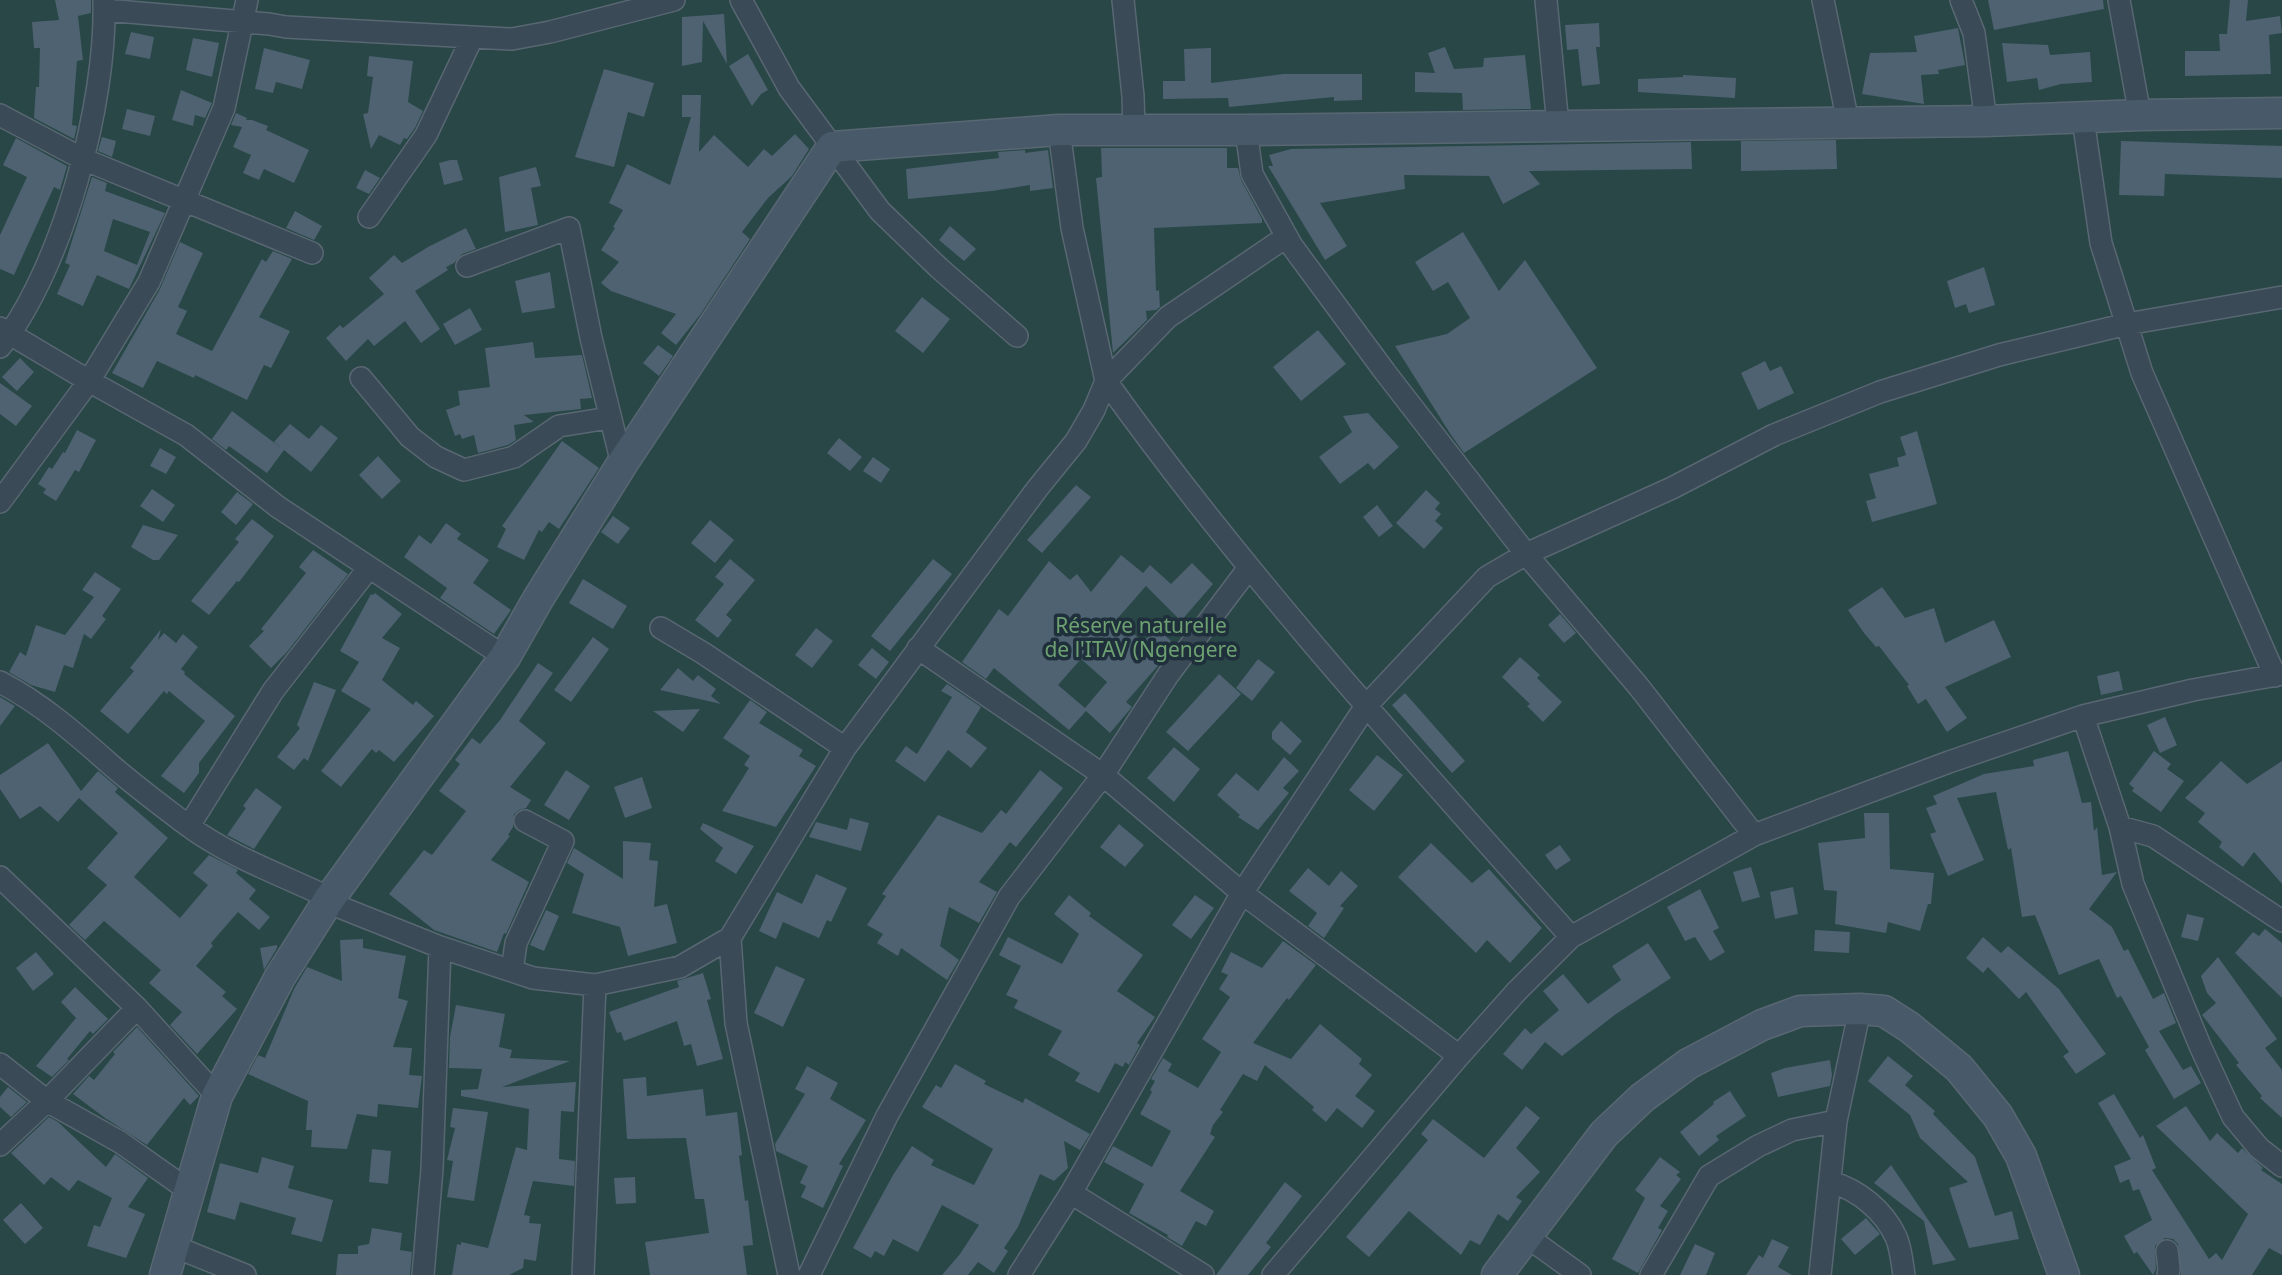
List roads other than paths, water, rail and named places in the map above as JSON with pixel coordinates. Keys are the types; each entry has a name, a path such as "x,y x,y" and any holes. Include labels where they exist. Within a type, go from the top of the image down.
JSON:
{"street":[{"path":"0,502 89,381 149,282 224,108 247,0"},
{"path":"505,657 278,508 186,435 3,336 36,292 83,159 101,64 105,5 244,23 512,39 674,0"},
{"path":"741,0 789,88 880,211 939,268 1017,336"},
{"path":"1123,0 1134,131"},
{"path":"1546,0 1558,126"},
{"path":"1823,0 1848,122"},
{"path":"1961,0 1974,33 1986,121"},
{"path":"2119,0 2140,115"},
{"path":"369,217 426,135 472,38"},
{"path":"832,146 1059,130 1986,121 2282,113"},
{"path":"0,115 83,159 312,253"},
{"path":"1273,1275 1459,1056 1516,992 1571,937 1754,835 1989,747 2083,716 2193,690 2278,675 2142,373 2101,243 2083,118"},
{"path":"1059,130 1072,228 1106,381 1160,456 1248,569 1571,937"},
{"path":"1246,130 1252,174 1286,237 1385,372 1526,554 1639,687 1754,835"},
{"path":"165,1275 216,1096 280,977 330,898 505,657 622,464 832,146"},
{"path":"467,266 569,228 609,418 622,464"},
{"path":"0,682 26,696 77,734 113,767 189,826 228,852 330,898 342,908 440,947 533,978 596,985 680,968 730,938 845,748 1076,441 1094,410 1106,381 1168,317 1286,237"},
{"path":"1019,1275 1071,1194 1242,893 1366,706 1487,577 1526,554 1672,488 1774,435 1880,392 1999,355 2127,324 2282,297"},
{"path":"361,378 410,437 436,457 464,470 514,457 559,426 609,418"},
{"path":"189,826 273,691 368,569"},
{"path":"809,1275 887,1116 1009,897 1103,775 1168,675 1248,569"},
{"path":"661,628 845,748"},
{"path":"918,648 1103,775 1242,893 1459,1056"},
{"path":"2083,716 2120,827 2133,884 2164,962 2233,1117 2259,1147 2282,1166"},
{"path":"512,971 516,943 563,841 525,821"},
{"path":"2120,827 2153,836 2282,921"},
{"path":"0,877 137,1008 216,1096"},
{"path":"730,938 736,1023 789,1275"},
{"path":"423,1275 432,1169 440,947"},
{"path":"583,1275 596,985"},
{"path":"0,1145 47,1101 137,1008"},
{"path":"1820,1275 1836,1121 1860,1009"},
{"path":"1497,1275 1604,1134 1642,1098 1688,1064 1762,1025 1800,1011 1860,1009 1884,1012 1909,1027 1959,1068 1998,1116 2021,1156 2064,1275"},
{"path":"0,1064 47,1101 120,1142 188,1190"},
{"path":"1651,1275 1709,1176 1758,1146 1792,1130 1836,1121"},
{"path":"1831,1182 1862,1195 1879,1213 1896,1238 1904,1275"},
{"path":"1071,1194 1203,1275"},
{"path":"1527,1236 1580,1275"},
{"path":"173,1246 245,1275"},
{"path":"2167,1251 2168,1275"}],"park label":[{"name":"Réserve naturelle de l'ITAV (Ngengere","path":"1141,637"}]}
